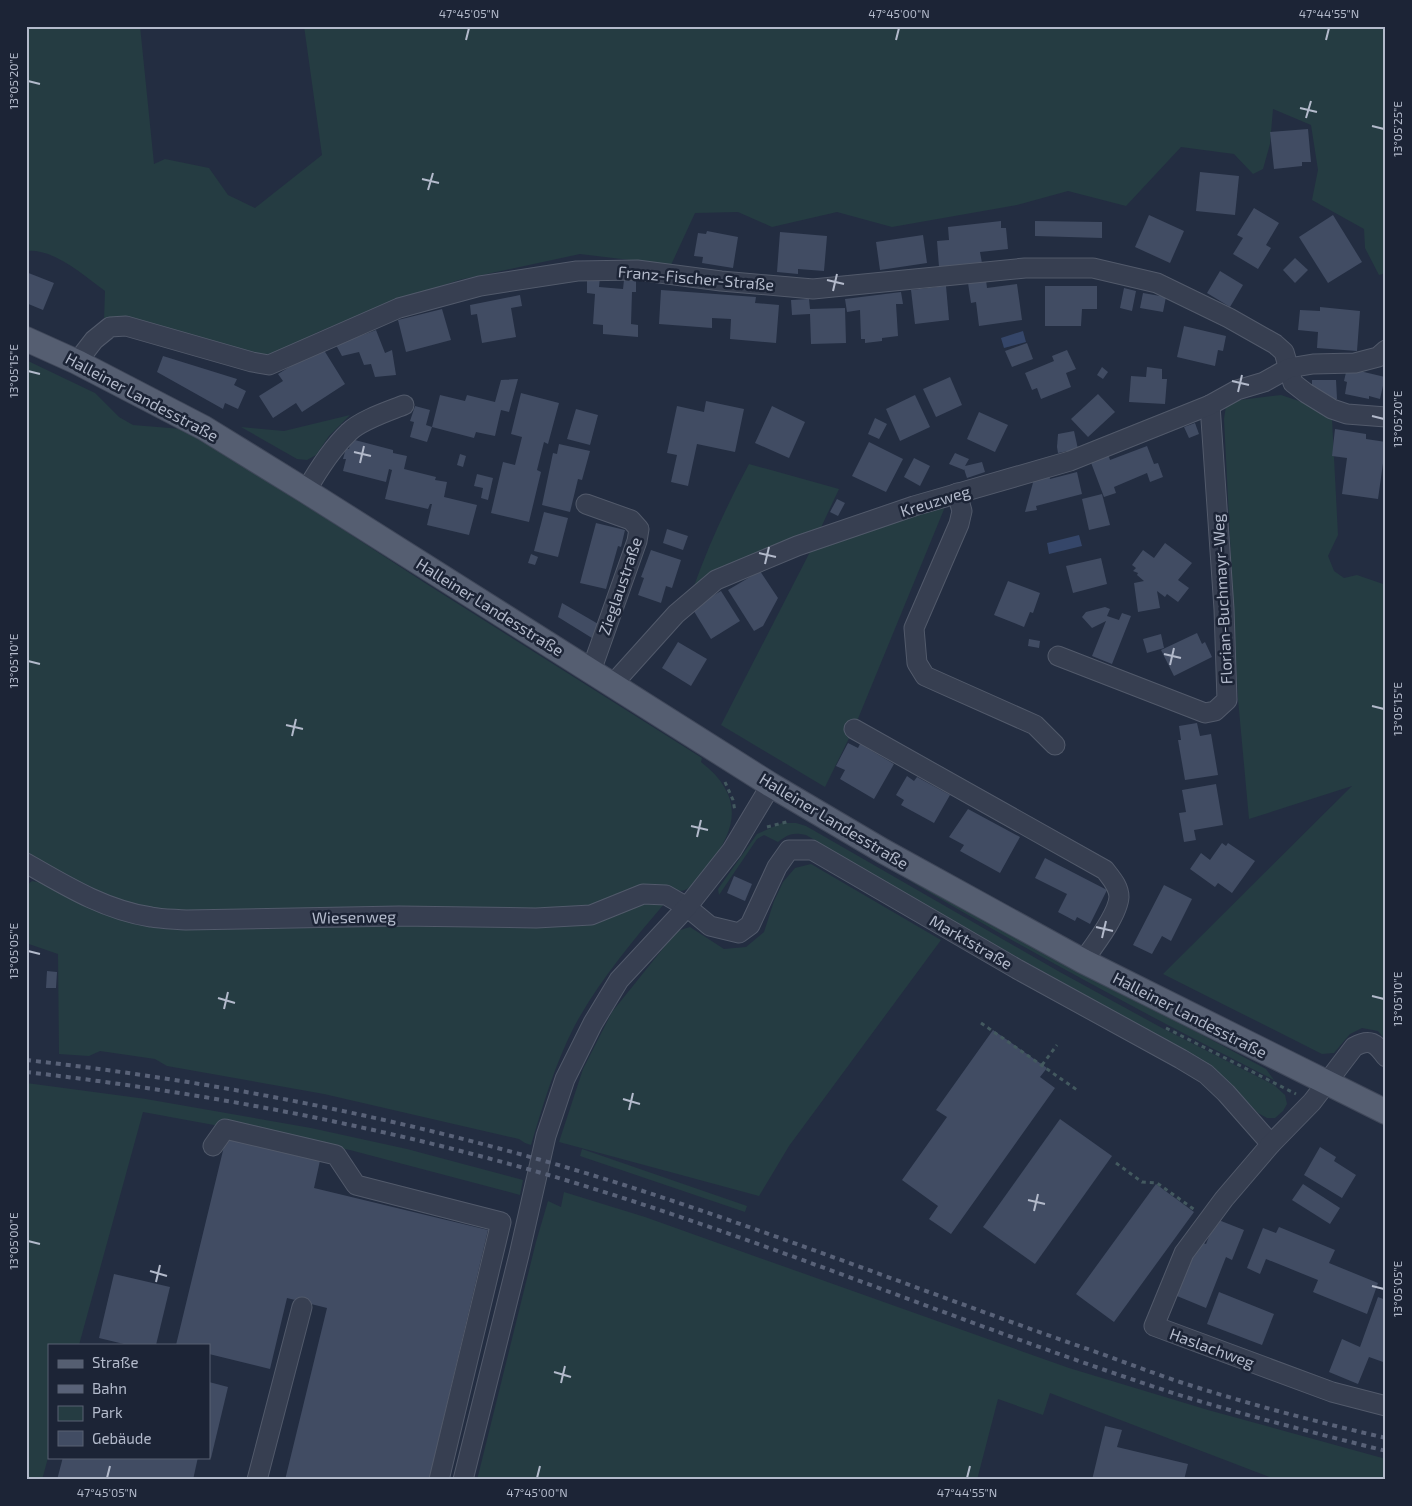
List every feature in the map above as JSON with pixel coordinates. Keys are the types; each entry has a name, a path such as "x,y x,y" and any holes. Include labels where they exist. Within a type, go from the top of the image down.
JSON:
{"main road":[{"name":"Halleiner Landesstraße","path":"26,340 77,362 204,428 771,785 883,852 1083,961 1386,1112"}],"street":[{"name":"Franz-Fischer-Straße","path":"77,362 94,340 110,328 126,326 270,366 326,339 399,308 480,286 578,271 637,270 721,281 813,288 1025,268 1092,268 1157,283 1229,318 1275,344 1284,352 1293,383 1332,410 1347,414 1386,417"},
{"path":"1289,368 1313,364 1355,363 1378,357 1386,350"},
{"name":"Kreuzweg","path":"613,684 676,614 716,580 797,546 957,493 1070,461 1210,405 1237,390 1264,382 1289,368"},
{"path":"306,491 324,461 350,430 382,413 404,405"},
{"name":"Florian-Buchmayr-Weg","path":"1058,656 1205,713 1215,711 1227,700 1224,609 1210,405"},
{"path":"957,493 962,511 959,524 914,628 917,663 925,676 1035,725 1055,745"},
{"name":"Zieglaustraße","path":"586,504 632,520 639,529 637,541 591,671"},
{"path":"854,729 1105,870 1114,882 1119,896 1115,910 1083,961"},
{"path":"463,1480 519,1255 546,1136 565,1078 593,1023 620,980 687,906 732,850 771,785"},
{"name":"Marktstraße","path":"687,906 710,926 738,932 750,925 777,867 789,850 812,850 1016,969 1181,1058 1206,1074 1226,1093 1271,1144"},
{"name":"Wiesenweg","path":"26,863 77,892 116,908 150,917 186,920 399,916 545,918 591,915 643,894 666,895 687,906"},
{"name":"Haslachweg","path":"1386,1057 1380,1048 1372,1042 1363,1042 1354,1047 1312,1102 1271,1144 1224,1199 1184,1253 1154,1326 1332,1392 1386,1406"},
{"path":"213,1146 225,1129 336,1155 356,1185 501,1222 439,1480"},
{"path":"257,1480 302,1307"}],"path":[{"path":"721,777 727,785 733,800 736,818"},
{"path":"981,1023 1077,1090"},
{"path":"1042,1065 1057,1046"},
{"path":"1116,1163 1142,1182 1157,1183 1208,1220"}],"green space":[{"path":"26,26 140,26 154,164 165,159 209,168 228,195 255,208 322,155 304,26 1386,26 1386,273 1379,275 1365,248 1364,229 1312,200 1318,170 1311,125 1273,109 1270,144 1263,169 1253,174 1234,154 1181,147 1126,206 1068,191 1017,205 892,227 837,212 772,227 738,212 695,213 671,265 580,254 459,280 385,305 318,332 275,354 259,354 135,319 104,321 105,291 58,258 37,251 26,251"},
{"path":"26,360 95,393 119,417 133,425 182,429 287,493 425,583 702,758 701,762 724,786 732,810 727,836 720,849 694,884 683,891 663,886 641,888 600,904 571,910 194,914 111,901 26,855"},
{"path":"1281,395 1302,402 1332,419 1338,535 1328,556 1334,571 1344,578 1357,575 1386,585 1386,1041 1378,1031 1362,1028 1350,1034 1334,1053 1322,1054 1163,974 1352,786 1249,819 1238,699 1224,419 1226,406 1240,400"},
{"path":"350,415 329,436 316,455 307,460 297,459 241,427 284,431"},
{"path":"749,464 839,489 818,534 722,569 694,586 719,524"},
{"path":"947,502 855,726 825,787 721,725 812,548"},
{"path":"782,823 796,823 806,826 1058,971 1162,1028 1274,1085 1285,1095 1287,1104 1283,1111 1275,1118 1267,1118 1258,1113 1220,1074 1202,1060 963,927 806,835 791,834 778,842 764,835 757,839 719,895 718,889 757,834"},
{"path":"811,864 941,940 789,1146 759,1196 559,1142 583,1069 612,1012 677,931 690,927 724,949 746,947 764,932 774,901 783,882 795,868"},
{"path":"908,880 963,907 1266,1069 1274,1080 1090,983"},
{"path":"32,881 53,885 120,916 582,920 655,899 664,904 627,948 583,1010 555,1070 531,1145 519,1139 324,1094 167,1066 155,1059 100,1051 89,1056 59,1054 58,954 26,943 26,886"},
{"path":"26,1083 146,1099 311,1128 407,1149 523,1180 520,1195 350,1150 143,1112 79,1344 48,1344 48,1458 42,1480 26,1480"},
{"path":"582,1149 747,1206 745,1212 580,1156"},
{"path":"564,1192 645,1217 1069,1368 1208,1410 1386,1459 1386,1480 1277,1480 1050,1393 1043,1415 998,1399 977,1480 477,1480 536,1242 548,1201 561,1207"}],"water":[{"path":"1023,331 1026,342 1004,348 1001,338"},
{"path":"1079,535 1082,546 1049,554 1047,543"}],"building":[{"path":"1308,129 1311,162 1302,162 1302,166 1274,169 1270,132"},
{"path":"1200,172 1239,176 1235,215 1196,211"},
{"path":"1254,208 1279,223 1266,245 1271,248 1258,269 1233,254 1243,238 1237,235"},
{"path":"1149,215 1184,231 1170,263 1135,247"},
{"path":"1333,215 1362,262 1328,283 1299,237"},
{"path":"1001,221 1001,228 1006,228 1008,249 980,252 982,263 939,267 937,241 949,240 948,227"},
{"path":"1035,221 1102,222 1102,238 1035,236"},
{"path":"707,231 738,237 733,268 702,263 703,257 694,256 698,233 706,234"},
{"path":"780,232 827,236 824,271 798,269 798,274 777,272"},
{"path":"923,235 927,263 880,270 876,242"},
{"path":"1295,258 1308,270 1295,283 1283,270"},
{"path":"1220,271 1243,285 1230,307 1207,293"},
{"path":"26,272 54,283 43,310 26,303"},
{"path":"587,276 600,277 599,287 623,289 624,280 636,280 636,292 632,292 631,324 638,325 638,337 603,334 603,325 593,324 595,294 587,293"},
{"path":"986,280 987,288 1017,284 1022,320 979,326 976,302 971,303 968,283"},
{"path":"946,286 949,320 915,324 911,290"},
{"path":"1045,286 1097,286 1097,309 1082,309 1081,326 1045,326"},
{"path":"1124,288 1136,291 1132,311 1120,308"},
{"path":"661,290 756,297 755,303 779,305 776,343 730,339 731,319 712,318 712,328 659,324"},
{"path":"901,292 903,304 896,304 898,336 882,338 882,341 865,343 865,339 861,339 860,310 847,312 845,299"},
{"path":"1143,293 1166,297 1163,312 1140,308"},
{"path":"520,295 522,306 511,308 516,337 482,343 477,314 471,315 470,305"},
{"path":"809,299 810,309 845,308 846,343 811,344 810,314 792,315 791,300"},
{"path":"1320,307 1360,311 1357,351 1317,348 1318,332 1298,330 1300,310 1320,311"},
{"path":"442,309 451,340 406,352 398,320"},
{"path":"1184,326 1226,336 1223,351 1218,350 1215,366 1177,357"},
{"path":"376,330 385,353 392,350 396,375 375,377 371,364 364,365 359,352 342,356 336,345"},
{"path":"1027,343 1033,359 1012,367 1005,351"},
{"path":"322,347 345,384 302,412 296,403 273,418 259,396 283,381 278,374"},
{"path":"1067,350 1076,369 1066,373 1071,387 1041,399 1037,388 1032,390 1025,373 1054,361 1052,356"},
{"path":"163,356 237,379 234,385 246,391 238,409 225,403 223,409 157,372"},
{"path":"1102,367 1108,372 1103,379 1097,375"},
{"path":"1147,367 1162,369 1162,379 1167,379 1165,404 1129,402 1131,376 1146,377"},
{"path":"1347,368 1385,377 1380,399 1369,396 1369,399 1345,394 1347,382 1344,381"},
{"path":"950,377 962,405 936,417 923,389"},
{"path":"518,379 509,412 501,410 495,436 476,432 474,438 432,427 440,395 465,401 467,395 495,402 501,380"},
{"path":"1312,380 1336,380 1337,399 1328,400 1312,389"},
{"path":"521,393 559,403 548,444 544,442 537,470 541,472 529,522 491,513 503,462 515,465 522,437 511,434"},
{"path":"1098,394 1115,412 1088,437 1071,419"},
{"path":"915,395 930,427 900,441 886,409"},
{"path":"706,401 744,409 735,452 697,444 688,486 671,482 677,455 667,453 677,406 704,412"},
{"path":"415,406 430,410 426,425 432,427 427,442 410,437 414,422 410,421"},
{"path":"772,406 805,422 789,458 755,443"},
{"path":"576,409 598,415 590,445 567,439"},
{"path":"979,412 1008,425 995,452 967,439"},
{"path":"875,418 887,424 879,439 868,434"},
{"path":"1195,423 1199,434 1189,438 1184,427"},
{"path":"1335,429 1366,434 1366,439 1386,442 1378,499 1342,494 1347,458 1332,456"},
{"path":"1074,431 1078,449 1058,453 1058,434"},
{"path":"351,439 393,450 393,453 407,456 404,469 436,477 435,480 447,482 444,497 477,505 469,535 427,525 432,504 430,504 428,509 385,499 392,470 389,469 386,482 343,471 346,459 343,459 346,448 349,449"},
{"path":"869,442 903,459 886,492 852,476"},
{"path":"559,444 590,451 582,480 578,479 570,512 542,505 553,453 557,454"},
{"path":"1147,446 1154,464 1158,463 1163,477 1150,482 1147,473 1114,487 1116,493 1104,497 1090,460 1108,454 1110,460"},
{"path":"955,453 969,459 965,466 982,462 985,472 967,478 964,469 949,464"},
{"path":"460,454 466,456 463,467 457,465"},
{"path":"914,458 930,466 920,486 904,477"},
{"path":"1077,472 1082,494 1036,506 1037,510 1025,512 1034,479 1049,475 1050,479"},
{"path":"477,474 493,478 488,500 481,498 483,488 474,486"},
{"path":"1102,494 1110,525 1089,530 1082,499"},
{"path":"837,499 845,503 838,516 830,512"},
{"path":"544,512 568,518 558,557 534,551"},
{"path":"596,523 625,530 621,547 618,546 606,589 580,583"},
{"path":"667,529 688,536 683,550 663,543"},
{"path":"1165,543 1192,563 1178,580 1189,588 1178,602 1167,594 1165,597 1157,591 1160,608 1138,612 1134,583 1144,581 1137,575 1138,573 1133,571 1136,568 1132,565 1143,550 1154,558"},
{"path":"651,550 681,560 672,588 666,586 661,603 638,595 644,578 641,577"},
{"path":"531,554 538,557 535,565 528,563"},
{"path":"1101,558 1107,584 1073,593 1066,566"},
{"path":"760,571 778,598 763,626 754,631 728,590"},
{"path":"1008,581 1040,593 1033,613 1030,612 1024,627 994,615"},
{"path":"721,591 740,621 711,639 692,608"},
{"path":"562,603 600,625 596,637 592,638 558,617"},
{"path":"1105,607 1110,609 1107,616 1119,620 1122,613 1131,616 1112,664 1092,656 1106,621 1092,628 1082,617 1086,612"},
{"path":"1197,633 1202,644 1205,642 1212,657 1174,676 1161,650"},
{"path":"1161,634 1164,648 1147,653 1143,639"},
{"path":"1029,639 1040,641 1039,648 1028,646"},
{"path":"678,642 707,659 691,686 662,668"},
{"path":"1197,723 1200,736 1211,734 1218,775 1185,780 1178,740 1181,740 1179,726"},
{"path":"848,743 858,748 860,744 894,764 874,799 840,779 845,770 836,766"},
{"path":"907,776 914,781 917,777 950,795 934,823 901,805 904,800 896,795"},
{"path":"1216,784 1223,825 1194,830 1196,840 1184,842 1179,813 1186,812 1182,790"},
{"path":"968,809 1020,837 1000,873 960,851 964,845 949,837"},
{"path":"1222,843 1226,846 1228,843 1255,861 1232,893 1218,883 1215,887 1190,869 1201,853 1210,860"},
{"path":"1045,858 1107,890 1090,924 1077,917 1075,921 1058,912 1067,894 1035,878"},
{"path":"734,876 752,884 745,901 727,893"},
{"path":"1164,885 1192,899 1171,941 1162,936 1152,954 1133,945"},
{"path":"47,971 57,972 56,988 46,988"},
{"path":"993,1030 1047,1068 1040,1077 1055,1088 951,1234 929,1219 938,1206 902,1180 947,1117 936,1110"},
{"path":"1060,1119 1112,1156 1035,1264 983,1227"},
{"path":"227,1134 321,1156 314,1188 488,1230 429,1480 285,1480 327,1308 287,1298 270,1369 210,1354 210,1344 176,1344"},
{"path":"1320,1147 1336,1157 1334,1161 1356,1175 1342,1198 1304,1175"},
{"path":"1156,1184 1194,1212 1114,1322 1076,1294"},
{"path":"1303,1184 1340,1208 1330,1224 1292,1200"},
{"path":"1216,1219 1244,1230 1232,1260 1226,1257 1206,1308 1177,1296 1198,1241 1206,1244"},
{"path":"1279,1227 1335,1250 1329,1263 1378,1283 1367,1314 1313,1292 1318,1280 1266,1259 1260,1274 1247,1268 1263,1228 1276,1233"},
{"path":"114,1274 170,1287 156,1344 124,1344 99,1338"},
{"path":"1219,1292 1274,1314 1262,1345 1207,1324"},
{"path":"1378,1297 1386,1300 1386,1363 1369,1357 1358,1384 1329,1372 1342,1339 1360,1347"},
{"path":"210,1382 228,1387 210,1458"},
{"path":"1105,1426 1122,1430 1117,1447 1188,1464 1184,1480 1092,1480"},
{"path":"63,1458 198,1458 193,1480 57,1480"}],"railway":[{"path":"26,1060 106,1070 266,1096 424,1129 503,1149 658,1196 1180,1382 1231,1398 1386,1438"},
{"path":"26,1072 94,1080 229,1101 363,1128 496,1160 639,1203 716,1229 1020,1340 1173,1393 1386,1451"}]}
